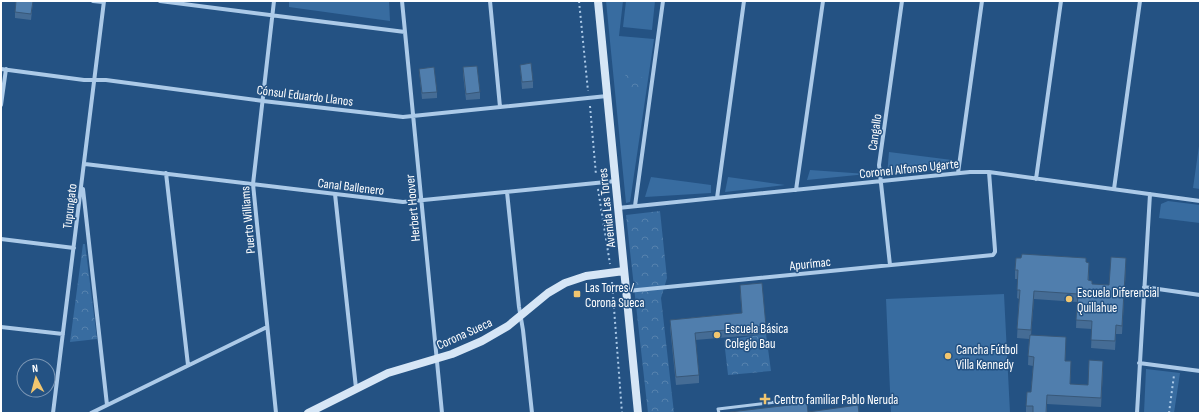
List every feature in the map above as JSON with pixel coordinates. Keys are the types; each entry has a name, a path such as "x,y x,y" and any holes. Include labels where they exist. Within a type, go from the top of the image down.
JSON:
{"main road":[{"name":"Avenida Las Torres","path":"598,1 638,413"},
{"name":"Corona Sueca","path":"308,413 388,373 452,354 482,341 508,326 548,293 560,286 586,276 624,271"}],"street":[{"path":"93,1 104,2"},
{"path":"160,1 405,32"},
{"name":"Puerto Williams","path":"274,1 253,184 276,413"},
{"name":"Herbert Hoover","path":"402,1 442,413"},
{"path":"490,1 500,107"},
{"path":"635,206 663,1"},
{"path":"717,198 744,1"},
{"path":"796,190 823,1"},
{"name":"Cangallo","path":"890,265 879,165 902,1"},
{"path":"958,173 982,1"},
{"path":"1036,179 1061,1"},
{"path":"1114,189 1140,1"},
{"name":"Tupungato","path":"54,413 104,2"},
{"path":"1,105 4,69"},
{"name":"Cónsul Eduardo Llanos","path":"4,69 84,80 106,80 397,117 607,96"},
{"name":"Canal Ballenero","path":"85,164 403,202 616,181"},
{"name":"Coronel Alfonso Ugarte","path":"618,208 958,173 989,172 1200,201"},
{"name":"Apurímac","path":"626,291 991,255 995,250 989,172"},
{"path":"166,173 188,366"},
{"path":"82,181 107,405"},
{"path":"507,192 532,413"},
{"path":"335,194 356,388"},
{"path":"1137,413 1150,194"},
{"path":"1,239 74,248"},
{"path":"1144,287 1200,295"},
{"path":"1,327 63,334"},
{"path":"91,413 267,327"},
{"path":"1139,363 1200,371"}],"lane":[{"path":"719,413 718,409 792,400"}],"path":[{"path":"579,1 597,183 611,272 622,413"},
{"path":"1169,413 1175,368"}],"green space":[{"path":"289,1 389,1 390,21 289,7"},
{"path":"606,1 623,1 619,36 654,39 630,202 626,203"},
{"path":"626,1 655,1 652,30 623,27"},
{"path":"632,71 639,72 643,79 641,87 626,89 623,80 626,74"},
{"path":"1200,139 1200,189 1193,188"},
{"path":"889,152 952,160 952,167 887,175"},
{"path":"810,170 867,174 807,180"},
{"path":"651,177 711,185 711,193 645,197"},
{"path":"728,177 785,185 725,192"},
{"path":"1168,201 1200,205 1200,223 1159,218 1161,204"},
{"path":"660,211 667,278 661,298 674,413 648,413 626,215"},
{"path":"83,244 85,244 97,339 70,342"},
{"name":"Cancha Fútbol Villa Kennedy","path":"1004,294 1010,413 891,413 886,299"},
{"path":"766,334 771,371 728,375 724,340"},
{"path":"1146,369 1180,373 1174,413 1144,413"}],"building":[{"path":"16,1 33,1 31,14 15,12"},
{"path":"531,63 533,81 522,82 520,65"},
{"path":"477,66 480,92 466,94 463,67"},
{"path":"434,67 437,92 422,93 419,69"},
{"path":"1022,254 1086,258 1086,262 1089,263 1088,280 1092,281 1092,284 1109,285 1111,257 1126,258 1122,326 1116,325 1115,341 1091,340 1092,321 1076,320 1078,294 1034,291 1031,330 1017,329 1020,290 1017,290 1018,270 1015,270 1016,258 1021,258"},
{"path":"762,283 766,326 695,333 699,375 676,377 670,320 742,313 740,285"},
{"path":"1030,335 1066,337 1065,361 1071,361 1070,384 1088,385 1089,360 1103,361 1101,398 1047,395 1046,413 1033,413 1033,406 1026,406 1027,392 1031,392 1034,357 1028,356"},
{"path":"807,403 808,412 858,405 859,413 730,413 730,412"}],"place":[{"name":"Las Torres / Corona Sueca","path":"577,294"},
{"name":"Escuela Diferencial Quillahue","path":"1069,299"},
{"name":"Escuela Básica Colegio Bau","path":"717,335"},
{"name":"Cancha Fútbol Villa Kennedy","path":"948,356"},
{"name":"Centro familiar Pablo Neruda","path":"765,399"}]}
